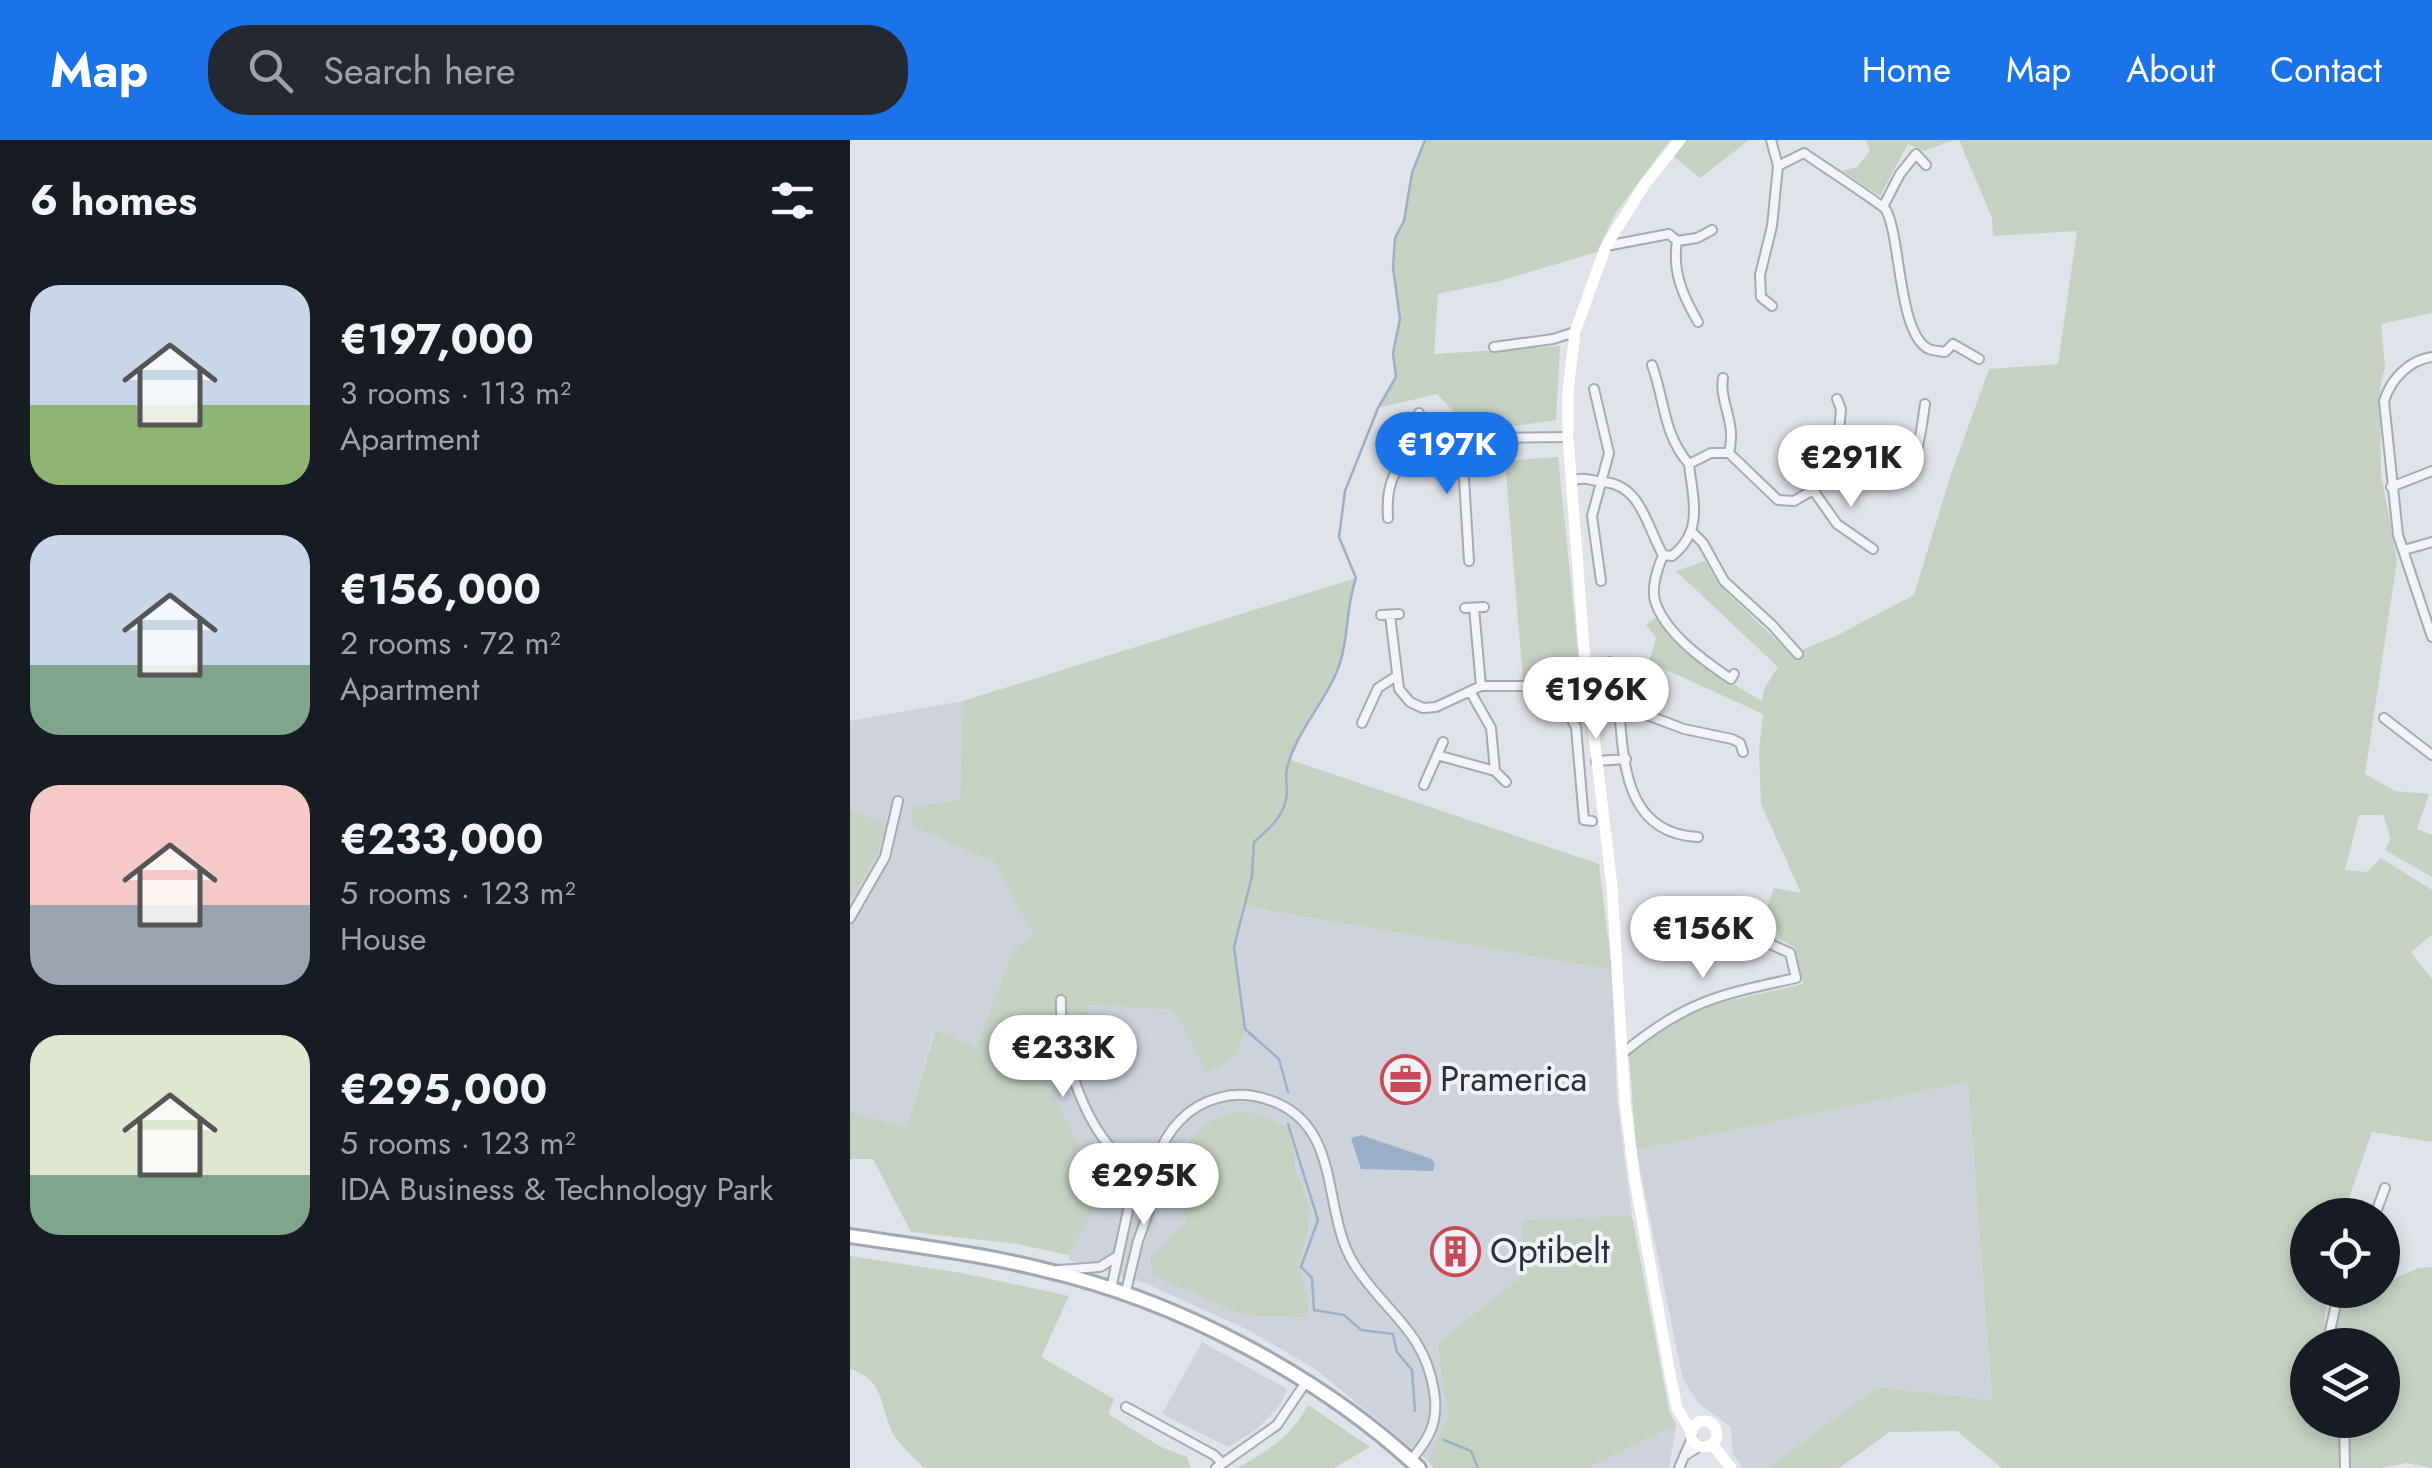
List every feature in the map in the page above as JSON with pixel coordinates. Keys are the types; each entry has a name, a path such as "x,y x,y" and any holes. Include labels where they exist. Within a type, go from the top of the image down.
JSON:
{"main road":[{"path":"850,1236 1051,1271 1126,1295 1228,1338 1306,1382 1415,1464"}],"street":[{"path":"1680,140 1645,184 1606,246 1575,332 1569,368 1568,438 1588,683 1612,886 1624,1102 1635,1180 1677,1408 1699,1440 1731,1468"},
{"path":"1770,140 1778,166 1775,210 1760,275 1761,297 1772,306"},
{"path":"1778,166 1804,152 1884,205 1891,222 1904,296 1919,339 1928,349 1945,352 1953,344 1978,358"},
{"path":"1884,205 1916,154 1926,165"},
{"path":"1677,242 1712,230"},
{"path":"1606,246 1669,234 1677,242 1678,280 1698,322"},
{"path":"1494,347 1521,338 1575,332"},
{"path":"2432,357 2414,360 2386,394 2391,487 2404,550 2432,637"},
{"path":"1652,365 1666,427 1690,464 1694,533 1686,546 1672,556 1664,555"},
{"path":"1723,378 1732,427 1729,452"},
{"path":"1594,389 1609,453 1592,516 1600,581"},
{"path":"1690,464 1711,453 1729,452 1778,500 1794,502 1821,486 1836,467 1841,409 1837,399"},
{"path":"1836,467 1884,476 1899,475 1911,467 1920,445 1925,404"},
{"path":"1420,412 1427,432"},
{"path":"1388,518 1386,494 1395,467 1427,432 1436,428 1497,438 1568,438"},
{"path":"1461,430 1469,562"},
{"path":"2391,487 2432,471"},
{"path":"1572,481 1583,477 1616,482 1634,495 1664,555 1654,585 1656,603 1697,654 1731,678 1734,674"},
{"path":"1813,490 1837,524 1873,549"},
{"path":"1694,533 1724,581 1798,654"},
{"path":"2404,550 2432,542"},
{"path":"1481,686 1470,608 1484,607"},
{"path":"1390,615 1399,689 1410,702 1422,708 1436,706 1481,686 1588,683"},
{"path":"1608,662 1617,671 1612,682 1624,712"},
{"path":"1362,723 1378,688 1395,677"},
{"path":"1557,686 1576,728 1584,820 1592,821"},
{"path":"1470,692 1491,728 1494,771"},
{"path":"1698,837 1672,834 1651,820 1638,804 1620,718 1624,712 1634,710 1684,729 1732,739 1740,743 1743,752"},
{"path":"2384,718 2432,755"},
{"path":"1424,784 1443,742"},
{"path":"1437,755 1494,771 1506,782"},
{"path":"1596,762 1626,759"},
{"path":"850,918 884,857 898,801"},
{"path":"1628,810 1638,804"},
{"path":"1623,1053 1690,1006 1720,994 1796,978 1790,952 1770,944 1765,928"},
{"path":"1061,1000 1065,1046 1085,1104 1104,1140 1132,1166"},
{"path":"1156,1161 1162,1145 1182,1118 1212,1099 1243,1095 1266,1098 1284,1106 1316,1136 1354,1264 1422,1346 1429,1366 1436,1403 1434,1428 1415,1464"},
{"path":"1111,1290 1132,1192 1128,1179 1132,1166 1143,1160 1156,1161 1165,1170 1167,1182 1154,1198 1138,1241 1126,1295"},
{"path":"2381,1198 2385,1188"},
{"path":"1132,1192 1142,1198 1154,1198"},
{"path":"1051,1271 1100,1267 1116,1258"},
{"path":"1126,1407 1203,1448 1219,1466 1277,1426 1306,1382"},
{"path":"1674,1390 1686,1409 1716,1429 1699,1440 1679,1468"},
{"path":"1699,1440 1702,1421"},
{"path":"2344,1438 2345,1468"}],"shaded area":[{"path":"963,701 960,800 915,806 910,826 996,862 1033,937 1014,948 976,1049 934,1030 907,1127 850,1112 850,900 878,854 888,825 850,809 850,721"},
{"path":"1242,906 1612,970 1617,1100 1632,1216 1523,1221 1523,1267 1519,1278 1437,1343 1448,1415 1428,1461 1315,1369 1248,1330 1147,1284 1069,1260 1078,1142 1048,1085 1037,1034 1090,1026 1085,1005 1174,1010 1207,1074 1242,994 1234,947"},
{"path":"1968,1082 1992,1400 1877,1387 1767,1468 1743,1468 1733,1455 1731,1427 1698,1403 1683,1379 1636,1150"},
{"path":"1202,1342 1287,1389 1281,1404 1257,1429 1228,1447 1162,1414"},
{"path":"1676,1425 1669,1468 1587,1468"}],"green space":[{"path":"1425,140 1670,140 1615,214 1597,252 1500,281 1438,294 1434,354 1560,346 1556,420 1502,428 1462,421 1437,394 1378,408 1396,377 1393,353 1400,319 1393,267 1395,238 1404,221 1412,173"},
{"path":"1686,140 1749,140 1700,178 1673,156"},
{"path":"1866,140 1954,140 1924,151 1908,144 1880,196 1842,171 1857,167 1870,151"},
{"path":"1959,140 2432,140 2432,313 2381,324 2385,367 2380,387 2381,474 2397,560 2365,774 2395,791 2429,794 2417,829 2432,835 2432,877 2385,850 2391,839 2383,815 2359,815 2345,870 2367,872 2381,858 2432,890 2432,935 2411,952 2432,979 2432,1142 2372,1132 2349,1198 2290,1198 2290,1308 2326,1308 2324,1322 2340,1308 2400,1308 2400,1276 2432,1267 2432,1468 2407,1463 2380,1468 2002,1468 1957,1431 1890,1432 1839,1468 1767,1468 1877,1387 1992,1400 1968,1082 1636,1150 1629,1054 1696,1008 1803,984 1795,948 1780,939 1775,918 1764,916 1774,888 1801,893 1761,804 1759,752 1763,714 1649,662 1656,638 1646,624 1657,617 1699,664 1762,701 1764,689 1778,667 1676,571 1705,561 1720,586 1791,654 1834,637 1914,595 1989,369 2058,364 2077,231 1993,236 1992,218"},
{"path":"1558,457 1580,670 1561,681 1523,680 1505,461"},
{"path":"1356,578 1340,662 1291,760 1599,864 1612,970 1243,906 1234,947 1245,1029 1237,1054 1207,1074 1174,1010 1086,1005 1091,1026 1037,1034 1048,1085 1078,1142 1098,1205 1068,1255 1017,1244 911,1232 873,1159 850,1159 850,1112 907,1127 935,1030 976,1048 1014,948 1033,936 995,862 910,826 914,806 960,800 963,701"},
{"path":"850,809 888,825 878,854 850,900"},
{"path":"1245,1111 1287,1127 1294,1149 1294,1166 1309,1206 1299,1265 1307,1317 1244,1315 1153,1276 1150,1257 1186,1223 1182,1193 1190,1183 1182,1152 1208,1123"},
{"path":"1145,1169 1153,1169 1160,1180 1153,1191 1145,1191 1138,1184 1138,1176"},
{"path":"1632,1216 1669,1410 1676,1425 1587,1468 1434,1468 1428,1461 1448,1415 1437,1343 1519,1278 1523,1267 1523,1220"},
{"path":"850,1256 962,1273 1069,1296 1041,1357 1114,1399 1108,1414 1161,1447 1187,1457 1191,1468 924,1468 892,1432 875,1386 850,1369"},
{"path":"1308,1405 1370,1447 1334,1468 1237,1468 1278,1442"}],"water":[{"path":"1361,1135 1432,1159 1433,1171 1361,1169 1351,1138"}],"waterway":[{"path":"1288,1092 1279,1059 1245,1029 1234,947 1252,876 1254,842 1284,808 1291,754 1335,677 1343,652 1356,578 1339,537 1345,491 1378,408 1396,377 1393,353 1400,319 1393,267 1395,238 1404,221 1412,173 1425,140"},
{"path":"1288,1124 1318,1220 1301,1267 1312,1278 1314,1310 1344,1315 1361,1330 1393,1334 1397,1352 1412,1370 1415,1411"},
{"path":"1444,1440 1471,1451 1478,1468"}],"place":[{"name":"Pramerica","path":"1405,1079"},
{"name":"Optibelt","path":"1455,1251"}]}
